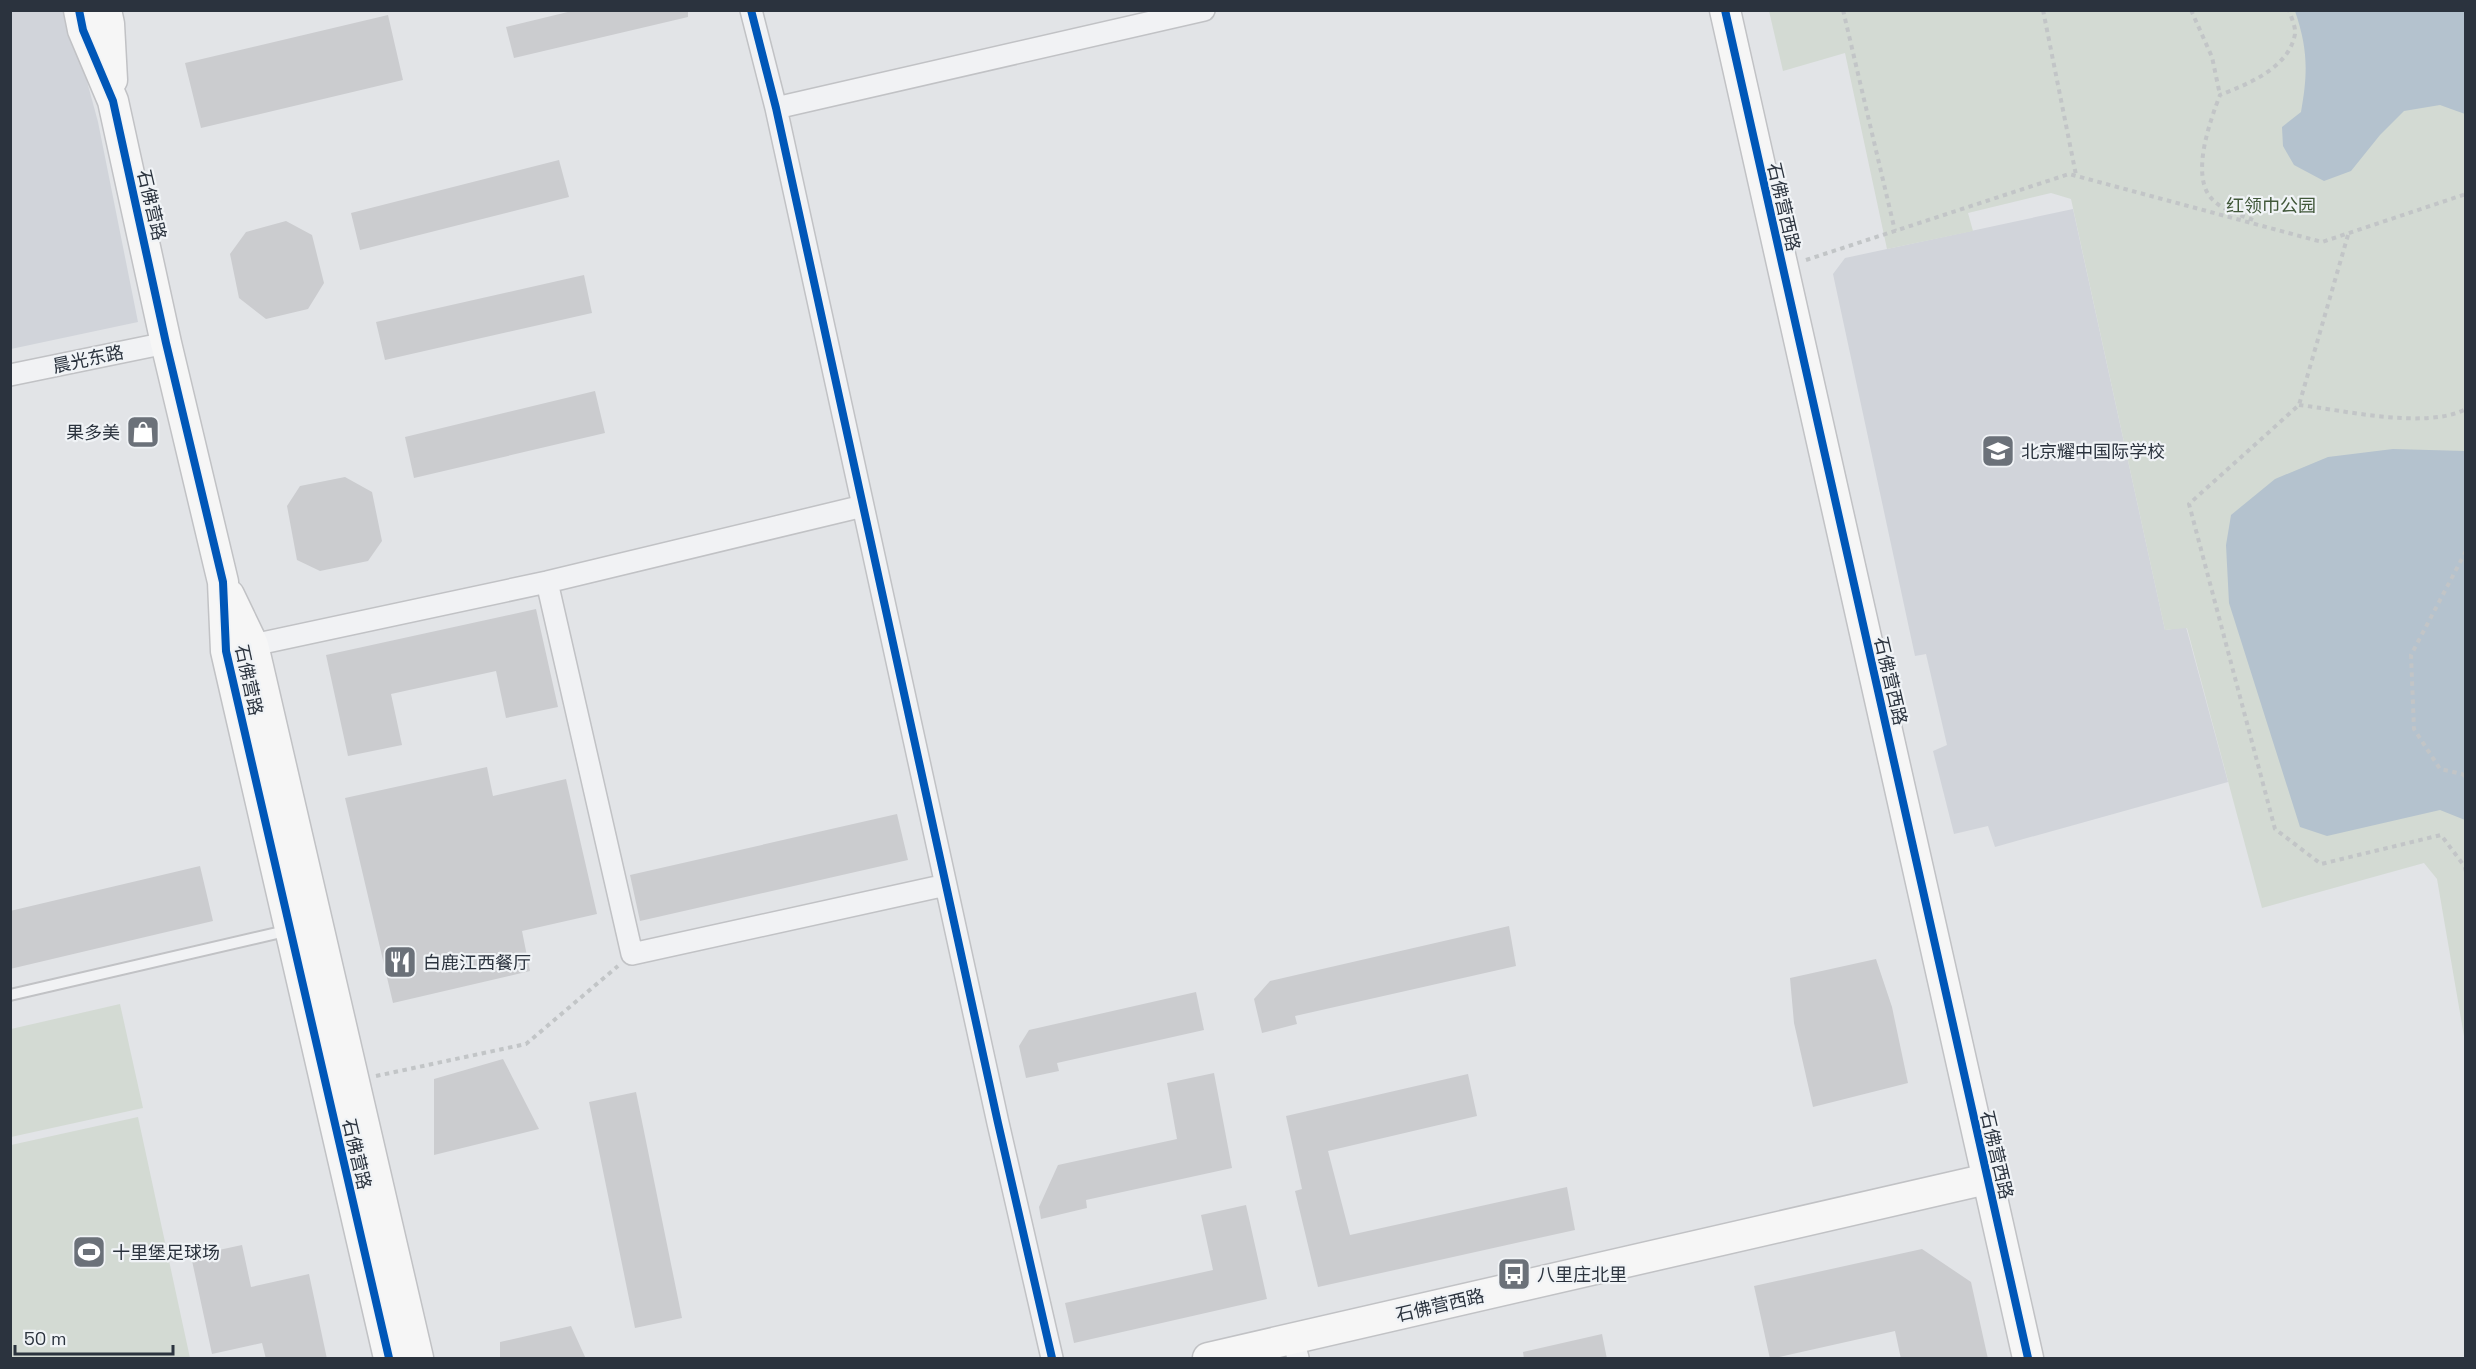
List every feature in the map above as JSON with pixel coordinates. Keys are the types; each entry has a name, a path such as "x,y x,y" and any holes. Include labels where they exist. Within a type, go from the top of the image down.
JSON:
{"street":[{"name":"石佛营路","path":"79,10 83,30 113,100"},
{"name":"石佛营路","path":"106,10 109,24 113,100 166,343 223,582 226,651 388,1359"},
{"path":"751,10 777,108 1052,1359"},
{"path":"777,108 1204,10"},
{"name":"石佛营西路","path":"1725,10 2028,1359"},
{"name":"晨光东路","path":"10,375 166,343"},
{"path":"253,645 547,582 863,506"},
{"name":"石佛营路","path":"223,582 253,645 418,1359"},
{"path":"547,582 632,954 946,885"},
{"name":"石佛营西路","path":"1208,1359 1296,1349 1987,1179"}],"lane":[{"path":"10,995 290,930"}],"path":[{"path":"1843,10 1895,231"},
{"path":"2043,10 2076,176"},
{"path":"2191,10 2212,57 2220,95 2210,121 2204,151 2202,182 2212,199 2232,212 2285,231"},
{"path":"2220,95 2264,74 2287,53 2296,32 2289,10"},
{"path":"1782,267 2069,174 2322,242 2466,194"},
{"path":"2348,235 2299,405 2188,504 2275,829 2320,864 2441,834 2465,867 2466,872"},
{"path":"2299,405 2419,420 2458,413 2466,409"},
{"path":"2466,551 2411,655 2414,729 2440,770 2462,774 2466,777"},
{"path":"353,1080 526,1044 632,954"}],"shaded area":[{"path":"10,11 68,11 98,122 138,322 11,349"},
{"name":"北京耀中国际学校","path":"2073,209 2165,630 2186,627 2228,782 1995,847 1988,826 1954,834 1933,751 1947,745 1926,654 1915,656 1833,274 1845,258"}],"green space":[{"name":"红领巾公园","path":"1769,11 2465,11 2465,1042 2437,879 2424,863 2262,908 2187,628 2165,630 2071,199 2051,193 1968,213 1973,231 1887,249 1845,53 1783,71"},
{"path":"120,1004 143,1108 11,1137 11,1029"},
{"name":"十里堡足球场","path":"138,1117 190,1358 11,1358 11,1145"}],"water":[{"path":"2295,11 2465,11 2465,114 2440,105 2404,111 2380,135 2351,171 2324,181 2294,165 2283,146 2282,127 2301,112 2305,85 2306,61"},
{"path":"2393,449 2465,451 2465,820 2440,810 2327,836 2300,827 2229,603 2226,545 2231,515 2275,479 2328,457"}],"building":[{"path":"576,10 688,10 688,17 514,58 506,27"},
{"path":"388,15 403,80 201,128 185,63"},
{"path":"559,160 569,197 360,250 351,213"},
{"path":"286,221 312,235 324,283 308,309 266,319 239,298 230,254 246,232"},
{"path":"584,275 592,313 385,360 376,322"},
{"path":"595,391 605,433 414,478 405,437"},
{"path":"345,477 372,492 382,541 368,561 320,571 297,560 287,506 300,486"},
{"path":"536,609 558,707 506,718 496,671 391,694 402,745 348,756 326,655"},
{"path":"487,767 493,796 566,779 597,914 522,931 530,971 393,1003 345,798"},
{"path":"897,814 908,860 640,921 630,875"},
{"path":"200,866 213,921 10,969 10,911"},
{"path":"1509,926 1516,966 1295,1016 1297,1024 1262,1033 1254,999 1270,981"},
{"path":"1876,959 1892,1007 1908,1083 1813,1107 1794,1023 1790,978"},
{"path":"1196,992 1204,1030 1057,1063 1059,1071 1026,1078 1019,1046 1029,1030"},
{"path":"503,1059 539,1129 434,1155 434,1079"},
{"path":"1214,1073 1232,1168 1086,1200 1087,1208 1041,1219 1039,1207 1058,1165 1177,1139 1167,1083"},
{"path":"1468,1074 1477,1116 1328,1151 1350,1235 1567,1187 1575,1230 1318,1287 1295,1191 1302,1189 1286,1116"},
{"path":"636,1092 682,1318 635,1328 589,1102"},
{"path":"1246,1205 1267,1299 1074,1343 1065,1303 1213,1270 1201,1215"},
{"path":"242,1245 251,1287 309,1274 327,1359 266,1359 262,1343 212,1354 191,1256"},
{"path":"1922,1249 1971,1282 1988,1359 1901,1359 1895,1331 1770,1359 1754,1286"},
{"path":"571,1326 586,1359 500,1359 500,1342"},
{"path":"1602,1334 1607,1359 1524,1359 1523,1352"}],"cycle path":[{"path":"79,10 83,30 113,101 166,343 223,582 226,651 389,1358"},
{"path":"751,10 776,108 998,1123 1052,1358"},
{"path":"1725,10 2028,1358"}],"place":[{"name":"果多美","path":"143,432"},
{"name":"北京耀中国际学校","path":"1998,451"},
{"name":"白鹿江西餐厅","path":"400,962"},
{"name":"十里堡足球场","path":"89,1252"},
{"name":"八里庄北里","path":"1514,1274"}]}
